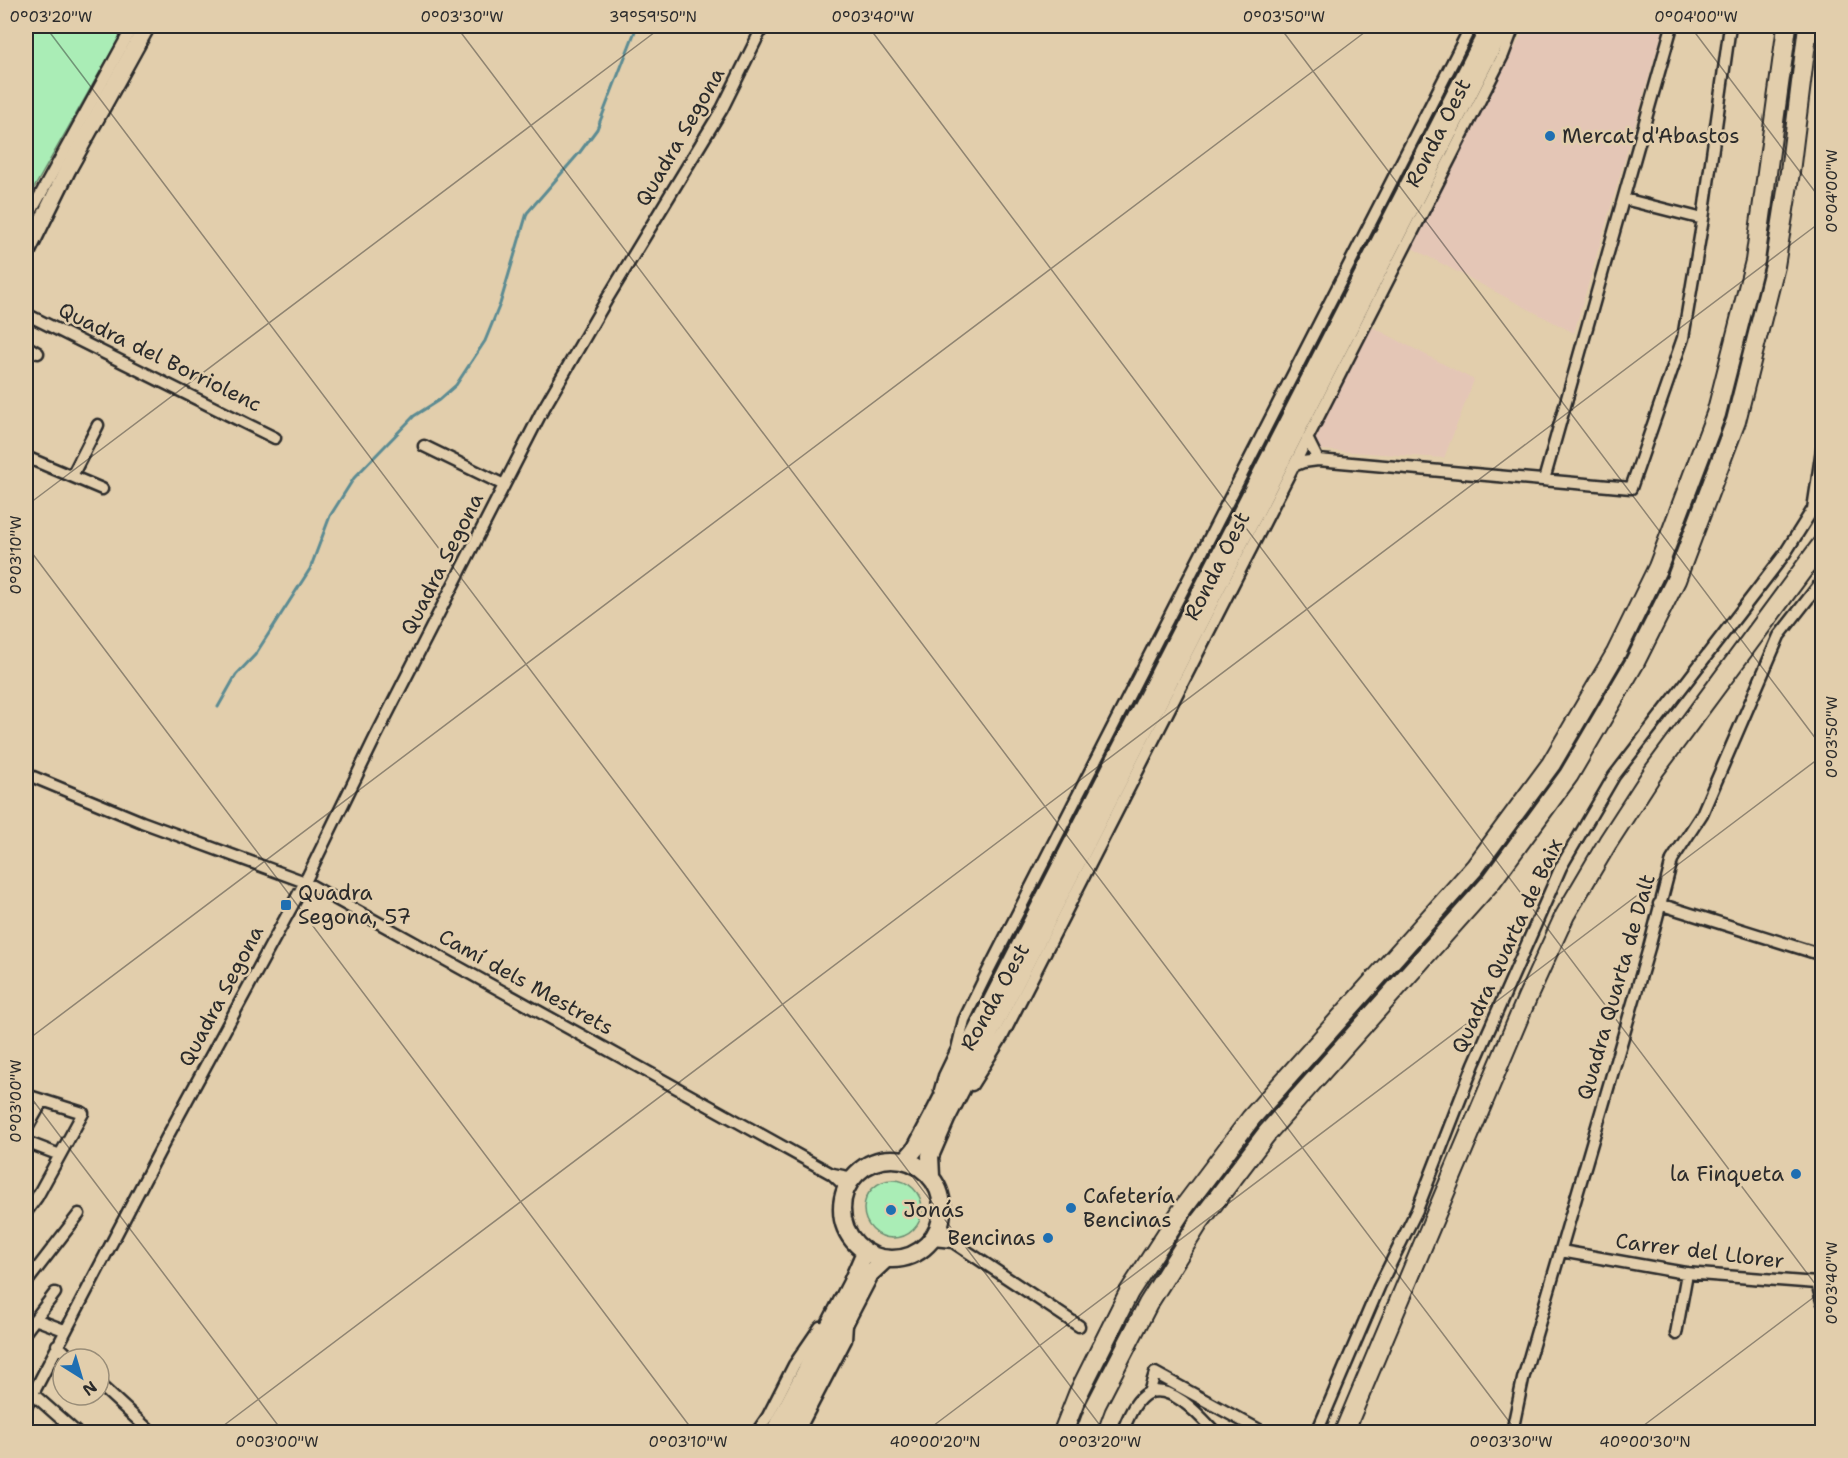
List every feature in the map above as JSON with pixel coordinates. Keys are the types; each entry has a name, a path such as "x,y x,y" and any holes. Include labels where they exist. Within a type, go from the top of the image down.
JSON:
{"highway":[{"path":"1063,1432 1078,1394 1130,1292 1184,1207 1251,1118 1474,867 1551,764 1616,652 1658,567 1716,414 1755,261 1787,26"},
{"path":"1086,1432 1096,1405 1148,1304 1200,1221 1268,1132 1491,882 1569,775 1634,664 1676,580 1737,421 1775,266 1790,172 1808,26"},
{"path":"1344,1432 1527,998 1565,915 1608,842 1654,771 1822,544"}],"main road":[{"name":"Ronda Oest","path":"931,1176 930,1156 940,1116 1490,26"},
{"name":"Ronda Oest","path":"905,1161 940,1116 1503,26"},
{"path":"891,1159 905,1161 919,1166 931,1176 942,1203 936,1233 914,1255 886,1259 865,1252 851,1239 844,1225 842,1209 850,1183 870,1164 891,1159"},
{"path":"788,1432 843,1310 865,1252"},
{"path":"774,1432 843,1310 870,1274 886,1259"}],"street":[{"path":"26,221 134,26"},
{"path":"26,254 68,169 147,26"},
{"name":"Quadra Segona","path":"26,1407 64,1330 305,882 375,738 541,413 722,108 763,26"},
{"name":"Ronda Oest","path":"940,1116 944,1076 957,1049 964,1020 1471,26"},
{"name":"Ronda Oest","path":"940,1116 970,1089 1002,1037 1497,65 1514,26"},
{"path":"1544,480 1672,26"},
{"path":"1293,466 1318,460 1631,488 1683,338 1703,219 1730,26"},
{"path":"1624,199 1703,219"},
{"name":"Quadra del Borriolenc","path":"26,314 275,438"},
{"path":"26,346 38,353"},
{"path":"72,476 98,425"},
{"path":"1307,438 1318,460"},
{"name":"Quadra Segona","path":"424,446 504,485"},
{"name":"Quadra Quarta de Baix","path":"1317,1432 1379,1287 1417,1210 1474,1064 1561,867 1614,776 1784,555 1813,510 1822,449"},
{"path":"26,457 102,489"},
{"name":"Quadra Quarta de Dalt","path":"1512,1432 1523,1379 1672,860 1702,814 1779,636 1822,581"},
{"name":"Camí dels Mestrets","path":"26,774 141,822 305,882 850,1183"},
{"path":"1659,904 1822,955"},
{"path":"26,1095 83,1113 37,1197 26,1212"},
{"path":"26,1130 43,1100"},
{"path":"26,1142 60,1155"},
{"path":"26,1282 79,1214"},
{"path":"936,1233 1079,1326"},
{"name":"Carrer del Llorer","path":"1561,1251 1687,1274 1816,1283 1822,1301"},
{"path":"1676,1334 1687,1274"},
{"path":"26,1331 55,1293"},
{"path":"757,1432 768,1416 794,1365 822,1324 843,1310 846,1340 798,1432"},
{"path":"35,1319 64,1330"},
{"path":"1122,1432 1131,1411 1149,1393 1155,1373 1263,1432"},
{"path":"1149,1393 1164,1392 1183,1402 1215,1432"},
{"path":"32,1393 76,1432"},
{"path":"111,1395 151,1432"}],"shaded area":[{"name":"Mercat d'Abastos","path":"1526,26 1664,26 1574,333 1410,247"},
{"path":"1361,321 1474,380 1444,458 1306,449"}],"green space":[{"path":"26,26 126,26 26,202"},
{"path":"893,1180 904,1182 917,1193 922,1209 920,1220 909,1233 893,1238 882,1236 869,1225 864,1209 866,1198 877,1185"}],"waterway":[{"path":"218,707 236,675 255,655 310,569 330,516 354,478 414,416 439,400 456,385 485,341 500,304 527,213 597,129 637,26"},
{"path":"1822,1139 1818,1162 1822,1185"}],"place":[{"name":"Mercat d'Abastos","path":"1550,136"},
{"name":"Quadra Segona, 57","path":"286,905"},
{"name":"la Finqueta","path":"1796,1174"},
{"name":"Cafetería Bencinas","path":"1071,1208"},
{"name":"Jonás","path":"891,1210"},
{"name":"Bencinas","path":"1048,1238"}]}
